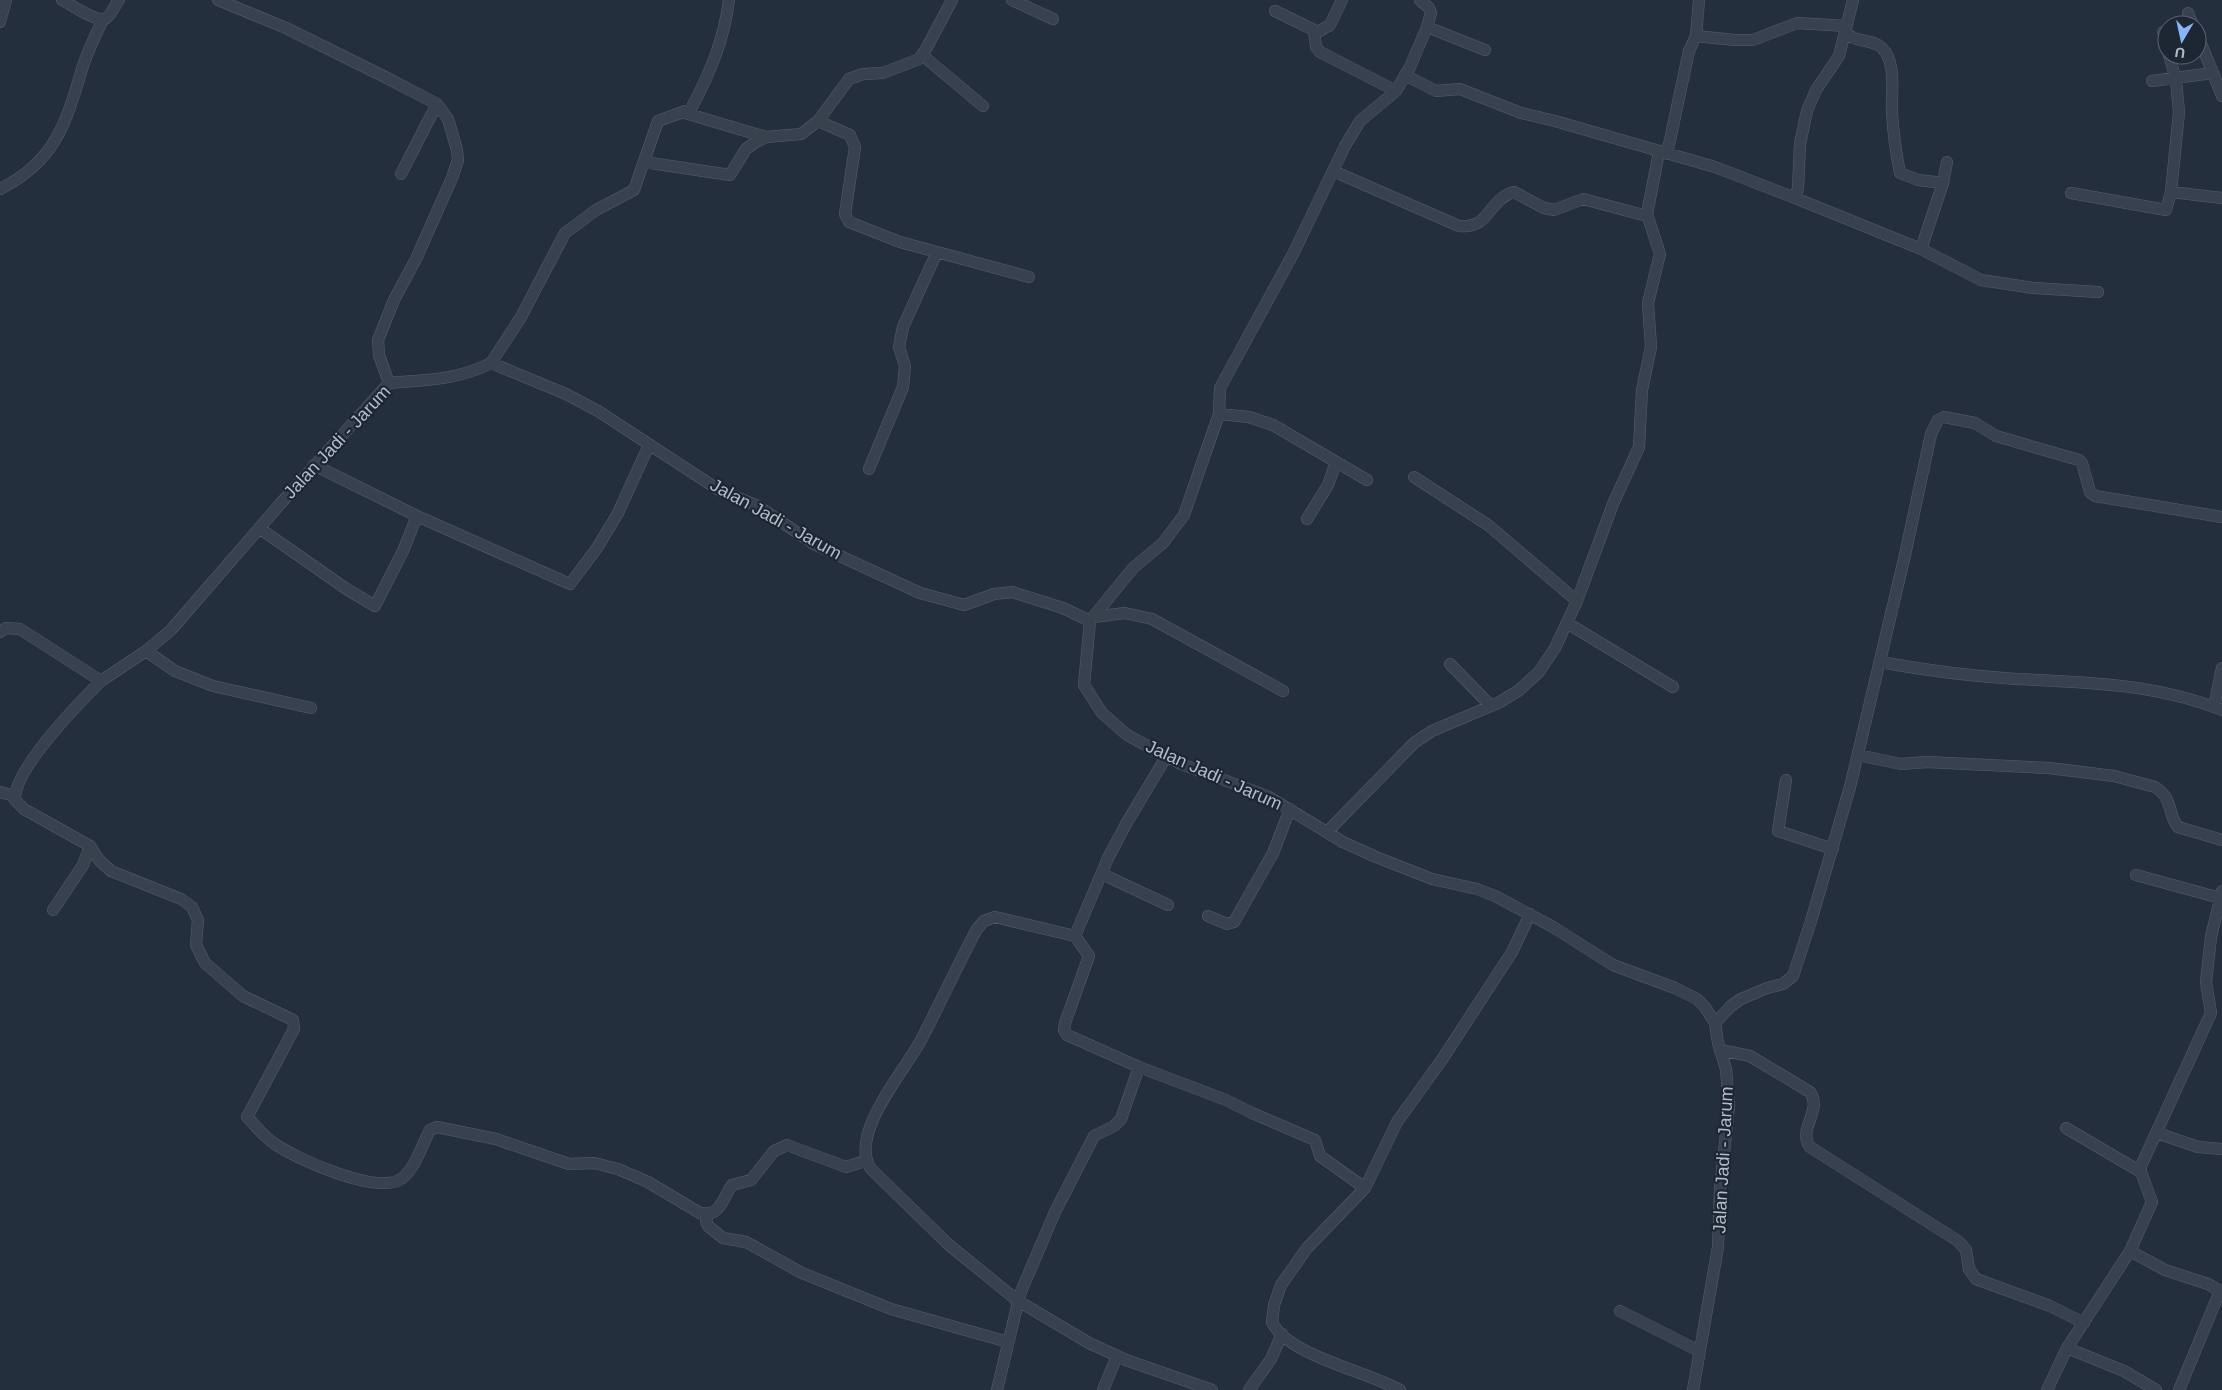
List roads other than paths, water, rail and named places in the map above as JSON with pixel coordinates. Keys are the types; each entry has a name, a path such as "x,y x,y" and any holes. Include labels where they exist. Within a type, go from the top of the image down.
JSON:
{"street":[{"path":"0,22 6,0"},
{"path":"62,0 94,18 103,19"},
{"path":"0,189 17,180 39,162 51,147 67,120 82,68 103,19 107,17 119,0"},
{"path":"218,0 286,28 437,104 448,119 456,142 458,160 452,178 416,259 394,300 380,332 377,348 389,383"},
{"path":"491,363 521,318 565,233 596,210 634,190 658,121 685,113 691,109 715,60 724,34 729,0"},
{"path":"685,113 766,137 801,134 818,121 849,79 901,67 922,55 952,0"},
{"path":"1012,0 1053,19"},
{"path":"1316,33 1330,25 1338,14 1342,0"},
{"path":"1092,619 1133,568 1163,543 1178,526 1201,468 1218,414 1220,388 1293,254 1333,171 1360,121 1396,91 1405,75 1427,28 1430,9 1420,0"},
{"path":"1327,832 1414,743 1432,731 1491,706 1518,691 1539,672 1555,648 1577,601 1613,504 1638,447 1642,390 1651,347 1648,303 1660,254 1648,216 1689,51 1696,36 1699,0"},
{"path":"1795,198 1798,191 1800,144 1807,111 1816,90 1839,56 1853,0"},
{"path":"1275,12 1307,26 1316,33"},
{"path":"1696,36 1753,40 1797,23 1846,29"},
{"path":"1427,28 1484,50"},
{"path":"1846,29 1848,36 1873,43 1882,48 1887,57 1892,75 1892,111 1900,173 1918,180 1943,183"},
{"path":"1316,33 1316,46 1320,52 1396,91"},
{"path":"922,55 983,106"},
{"path":"2207,58 2222,96"},
{"path":"2071,193 2166,210 2171,192 2179,119 2176,80 2172,65"},
{"path":"2152,82 2176,80 2213,73"},
{"path":"1405,75 1436,91 1460,89 1536,118 1568,125 1715,167 1922,249 1981,280 2008,286 2098,292"},
{"path":"401,174 437,104"},
{"path":"818,121 850,135 853,139 855,147 846,214 849,222 873,233 1029,276"},
{"path":"644,162 727,176 733,172 746,149 766,137"},
{"path":"1922,249 1943,183 1947,162"},
{"path":"1333,171 1459,226 1471,227 1482,220 1506,194 1514,192 1544,208 1554,210 1583,199 1648,216"},
{"path":"2171,192 2222,198"},
{"path":"868,469 903,387 905,366 899,347 903,328 937,252"},
{"name":"Jalan Jadi - Jarum","path":"15,796 26,770 58,728 101,681 146,651 171,630 314,465 389,383 448,379 474,372 491,363 528,376 598,411 719,490 758,506 819,547 920,594 964,605 994,594 1012,592 1092,619 1084,685 1090,698 1102,713 1127,735 1166,757 1267,796 1327,832 1376,857 1432,879 1477,889 1530,914 1613,965 1651,978 1697,999 1705,1007 1715,1023 1726,1069 1729,1107 1720,1188 1718,1247 1693,1390"},
{"path":"1218,414 1249,418 1273,425 1367,480"},
{"path":"1715,1023 1731,1006 1741,999 1767,988 1783,984 1793,976 1832,849 1858,755 1931,434 1942,417 1975,423 1996,436 2079,460 2082,463 2090,492 2095,496 2222,516"},
{"path":"314,465 417,516 570,584 597,548 618,513 649,445"},
{"path":"1307,519 1328,485 1336,462"},
{"path":"1414,477 1488,525 1577,601"},
{"path":"259,528 348,590 375,606 403,551 417,516"},
{"path":"1092,619 1125,614 1152,619 1283,691"},
{"path":"1567,623 1673,687"},
{"path":"0,632 6,628 20,628 101,681"},
{"path":"146,651 175,671 213,686 312,708"},
{"path":"1880,662 1963,674 2094,682 2174,694 2218,708 2222,668"},
{"path":"1450,664 1491,706"},
{"path":"1858,755 1900,764 1927,762 2049,768 2114,776 2162,791 2169,802 2174,823 2178,827 2222,840"},
{"path":"1075,936 1126,824 1166,757"},
{"path":"1786,780 1778,831 1832,849"},
{"path":"0,792 15,796 17,804 24,809 90,846 99,860 111,871 182,899 192,906 198,920 196,945 205,963 245,998 293,1020 294,1029 247,1117 273,1143 303,1161 331,1172 356,1178 394,1182 407,1174 430,1130 437,1127 496,1139 569,1164 594,1163 609,1167 648,1182 700,1213 708,1214 714,1213 719,1209 732,1184 753,1178 774,1151 783,1146 798,1148 846,1167 866,1161"},
{"path":"1208,916 1227,924 1234,922 1273,852 1290,809"},
{"path":"53,910 83,865 90,846"},
{"path":"1102,874 1168,905"},
{"path":"2047,1390 2067,1348 2130,1251 2152,1202 2141,1172 2141,1166 2212,1013 2206,982 2211,937 2221,895 2136,875"},
{"path":"1400,1390 1378,1379 1317,1356 1282,1334 1272,1322 1274,1305 1281,1285 1307,1248 1365,1188 1397,1122 1443,1058 1512,952 1530,914"},
{"path":"1212,1390 1117,1356 1089,1343 1018,1301 949,1245 871,1169 866,1161 870,1131 887,1091 919,1043 977,929 984,921 995,917 1075,936 1089,956 1065,1023 1066,1033 1139,1067 1226,1100 1316,1140 1320,1156 1365,1188"},
{"path":"1720,1050 1750,1056 1810,1092 1814,1098 1814,1104 1805,1134 1806,1141 1810,1147 1958,1241 1966,1250 1969,1269 1976,1279 2050,1306 2084,1323"},
{"path":"997,1390 1018,1301 1055,1212 1094,1136 1114,1126 1121,1120 1139,1067"},
{"path":"2066,1128 2141,1172"},
{"path":"2157,1133 2198,1147 2222,1149"},
{"path":"708,1214 706,1221 708,1226 723,1238 746,1242 802,1273 891,1309 1008,1342"},
{"path":"2130,1251 2165,1270 2208,1284 2220,1291 2179,1390"},
{"path":"1620,1312 1699,1352"},
{"path":"1249,1390 1271,1360 1282,1334"},
{"path":"2067,1348 2124,1371 2156,1390"},
{"path":"1103,1390 1117,1356"}]}
